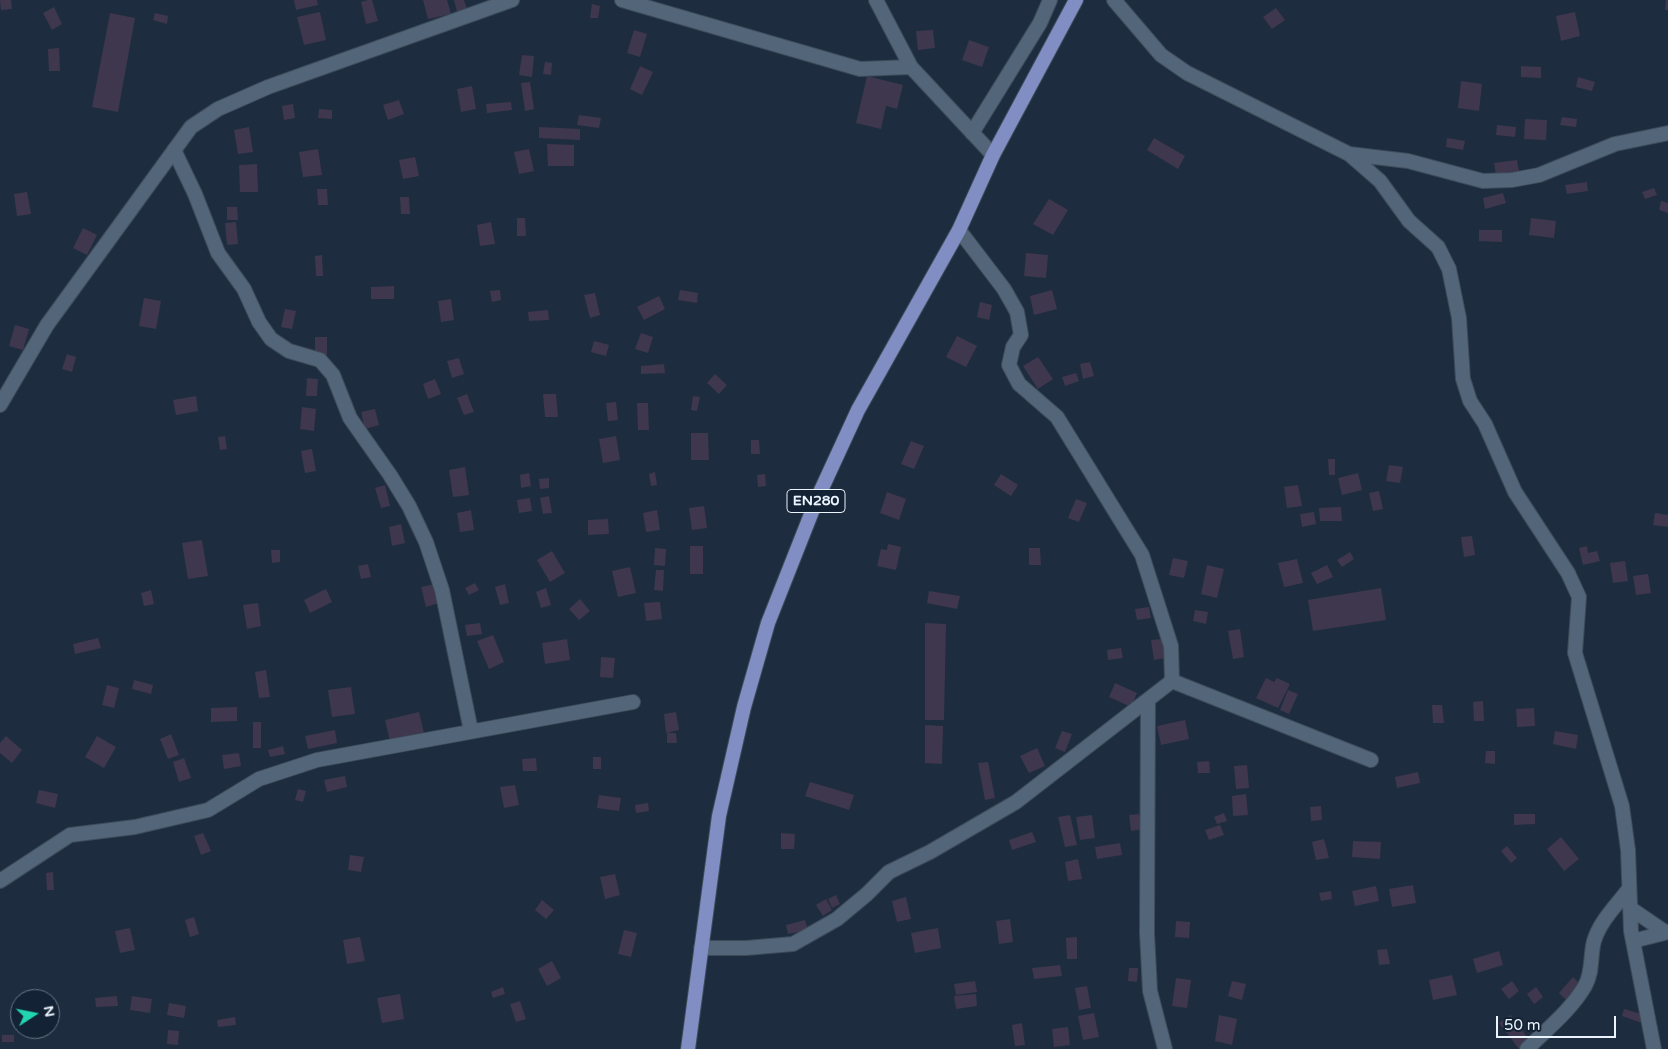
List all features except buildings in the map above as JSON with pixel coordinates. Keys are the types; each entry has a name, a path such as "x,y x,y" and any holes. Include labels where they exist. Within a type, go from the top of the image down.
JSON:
{"main road":[{"name":"EN280","path":"688,1049 719,816 744,707 768,623 817,499 858,410 959,230 993,155 1076,0"}],"street":[{"path":"0,404 47,325 192,127 218,109 241,98 512,0"},
{"path":"622,0 860,69 911,67"},
{"path":"876,0 911,67 993,155"},
{"path":"972,133 1040,23 1050,0"},
{"path":"1114,0 1161,55 1187,73 1349,154 1380,181 1409,221 1438,247 1449,269 1459,318 1463,378 1470,401 1485,424 1516,492 1568,573 1579,597 1575,653 1622,806 1628,850 1628,890 1633,941 1654,1049"},
{"path":"1349,154 1408,161 1483,181 1512,180 1539,175 1615,144 1668,132"},
{"path":"174,150 195,194 218,253 244,289 259,322 271,339 289,351 320,360 333,375 350,418 409,506 426,542 442,590 471,732"},
{"path":"959,230 1004,289 1017,312 1021,334 1013,347 1009,365 1019,384 1057,417 1142,555 1171,646 1172,681"},
{"path":"701,948 746,948 793,944 837,919 867,894 889,872 930,852 1016,802 1172,681"},
{"path":"1172,681 1370,760"},
{"path":"1148,701 1147,933 1150,991 1165,1049"},
{"path":"0,881 70,835 135,827 208,810 259,779 317,760 633,702"},
{"path":"1527,1049 1570,1006 1586,986 1599,926 1628,890"},
{"path":"1630,908 1667,932"},
{"path":"1633,941 1667,932"}]}
